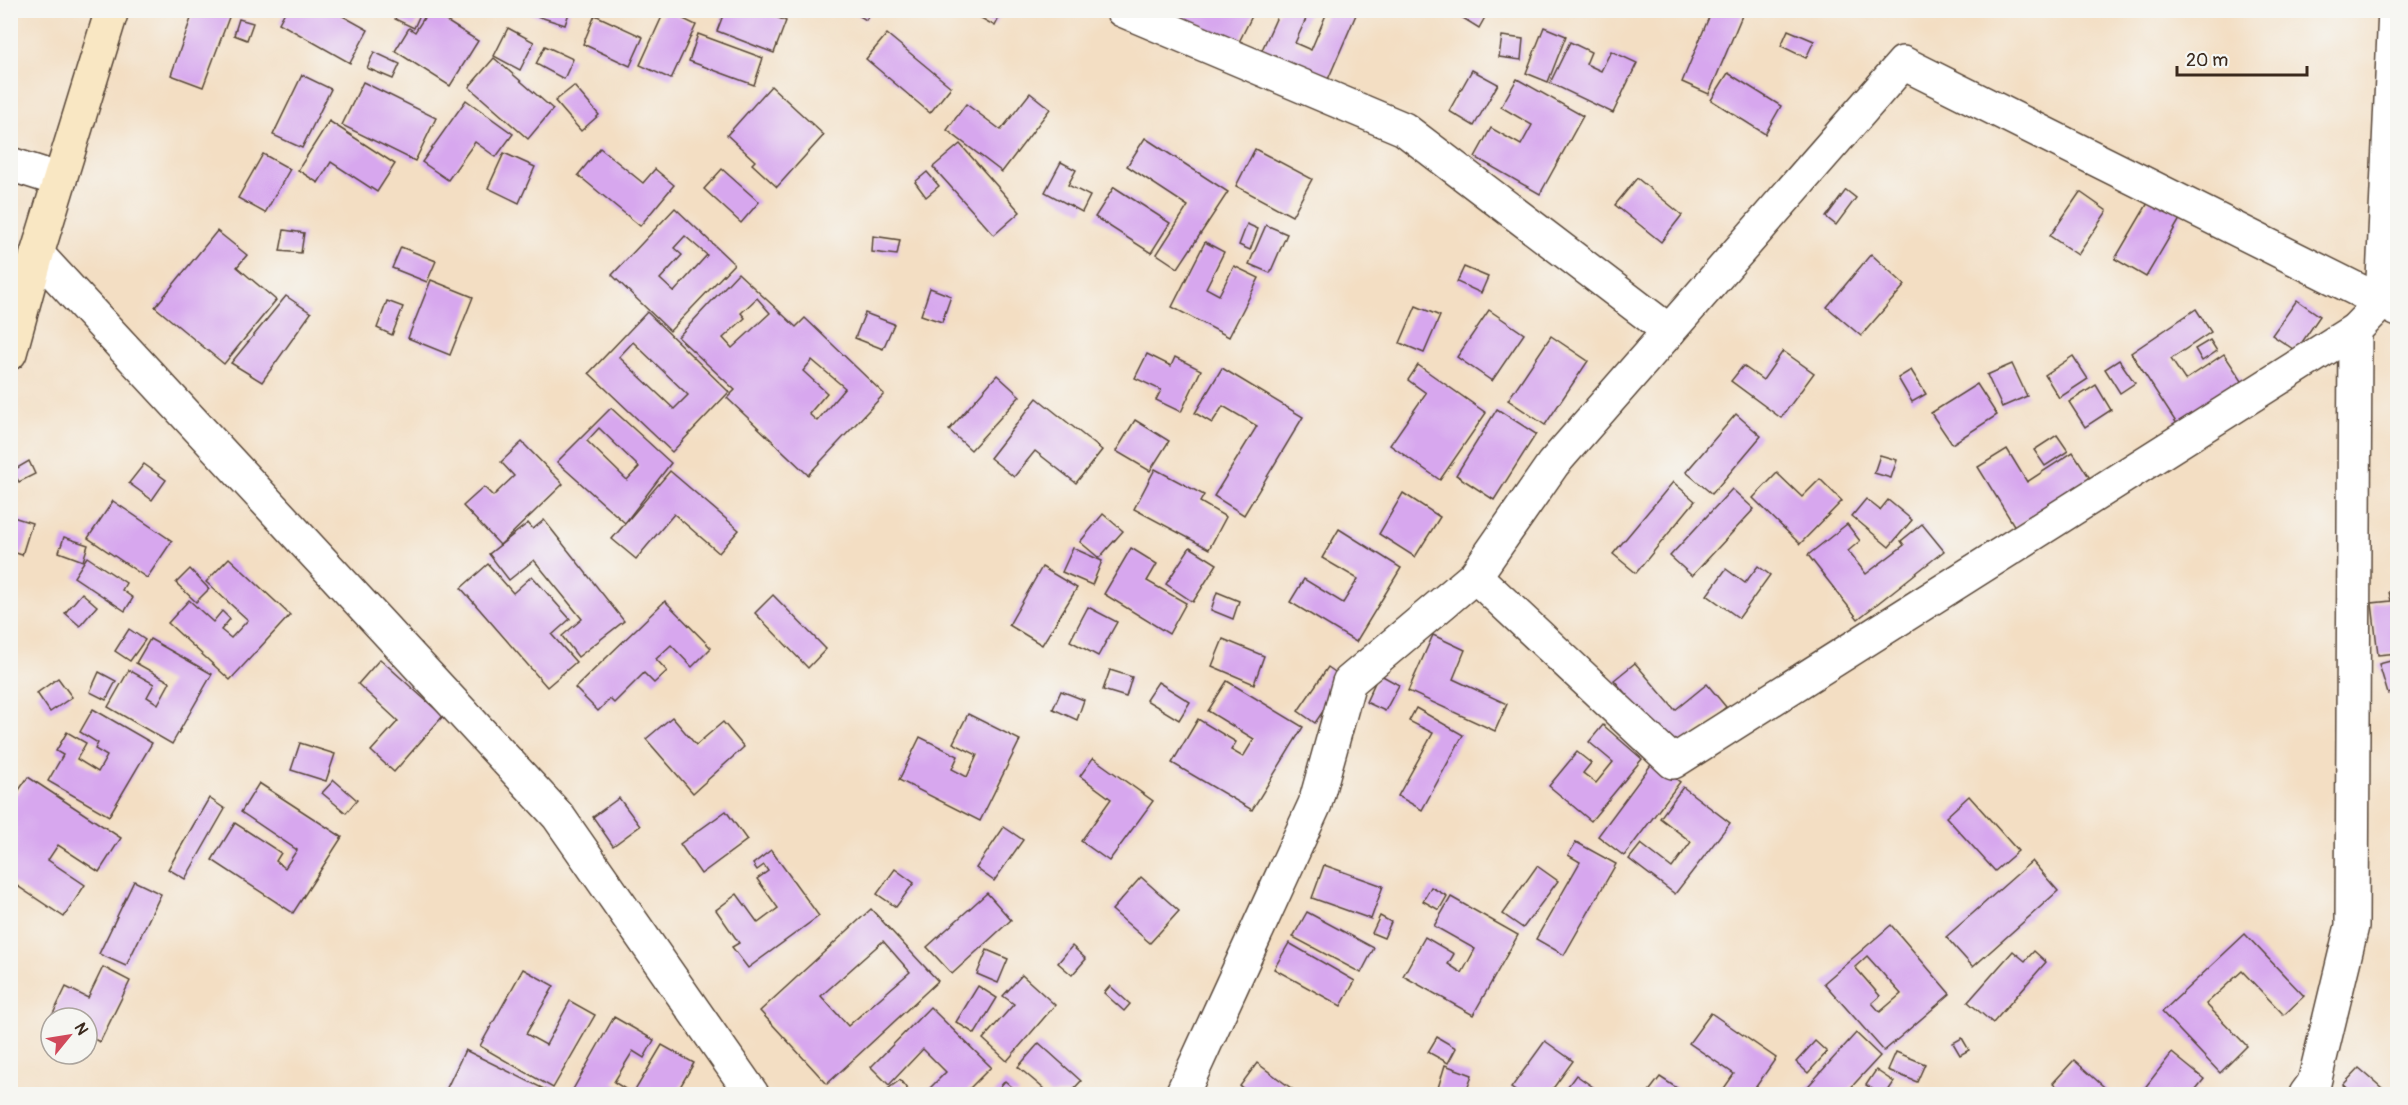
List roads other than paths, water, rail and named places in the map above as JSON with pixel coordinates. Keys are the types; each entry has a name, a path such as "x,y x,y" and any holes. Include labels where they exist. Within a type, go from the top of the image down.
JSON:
{"street":[{"path":"10,353 37,254 112,10"},
{"path":"1122,10 1404,129 1669,331"},
{"path":"2390,306 2395,10"},
{"path":"1182,1095 1315,804 1349,682 1475,576 1553,464 1903,63 2390,306"},
{"path":"10,164 60,180"},
{"path":"37,254 558,816 752,1095"},
{"path":"1475,576 1673,762 2390,306"},
{"path":"2306,1095 2314,1083 2352,926 2355,330"}]}
